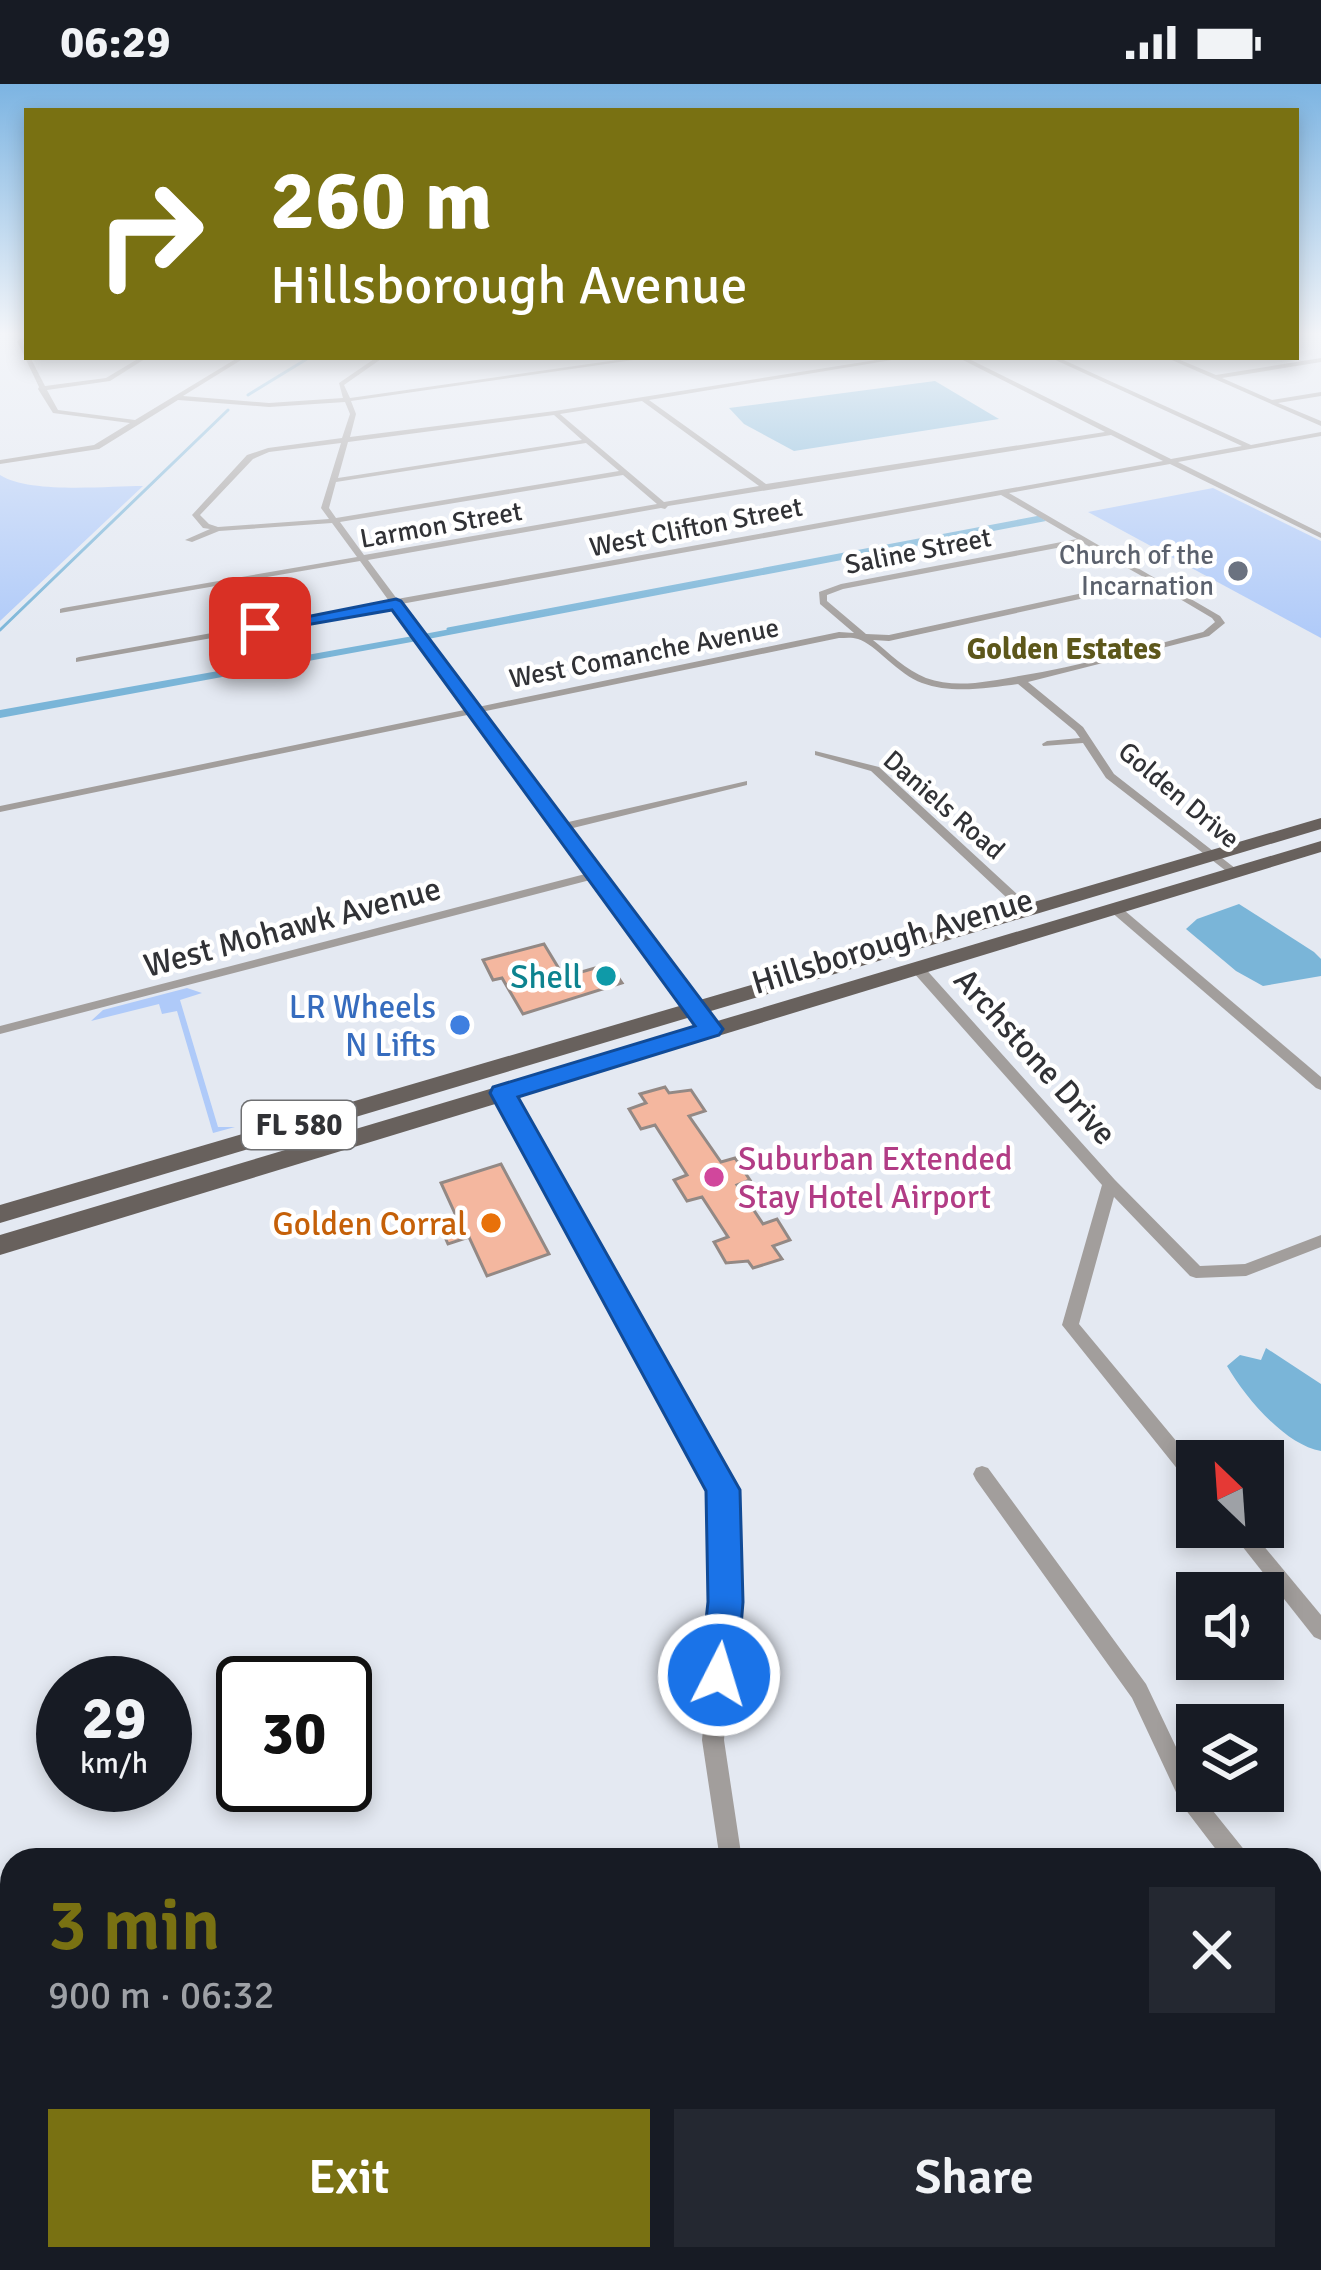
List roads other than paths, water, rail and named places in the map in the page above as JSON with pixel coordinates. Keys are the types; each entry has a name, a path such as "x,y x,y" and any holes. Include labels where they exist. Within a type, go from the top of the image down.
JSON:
{"main road":[{"name":"Hillsborough Avenue","path":"8,1214 1321,823"},
{"name":"Hillsborough Avenue","path":"0,1244 1321,846"},
{"path":"918,969 937,949 1056,912 1072,897"},
{"path":"808,1001 827,984 909,958 926,939"},
{"path":"283,1160 308,1138 442,1097 485,1069"},
{"path":"0,1244 34,1222 216,1166 249,1140"}],"street":[{"path":"0,461 96,447 117,435"},
{"path":"347,435 325,508 332,521 711,1029"},
{"path":"218,529 206,526 196,515 250,457 291,446 396,435"},
{"path":"580,435 665,507"},
{"path":"693,435 765,487"},
{"name":"Larmon Street","path":"63,611 765,487 1097,435"},
{"path":"1114,435 1321,536"},
{"path":"1224,435 1250,447"},
{"name":"West Clifton Street","path":"79,660 1315,435"},
{"path":"337,480 587,441"},
{"path":"189,540 218,529 332,521 622,472"},
{"path":"866,635 932,684 980,687 1216,629 1220,622 1216,616 1002,492"},
{"name":"Saline Street","path":"866,635 823,602 822,594 1084,540"},
{"name":"West Comanche Avenue","path":"0,809 839,635 889,638 1156,580"},
{"name":"Golden Drive","path":"1018,679 1079,729 1110,776 1234,872"},
{"path":"1046,745 1086,740"},
{"name":"Daniels Road","path":"819,753 875,769 1027,910"},
{"path":"563,827 743,783"},
{"name":"West Mohawk Avenue","path":"0,1030 598,874"},
{"path":"1114,908 1321,1084"},
{"name":"Archstone Drive","path":"918,969 1110,1184 1196,1272 1246,1270 1321,1241"},
{"path":"502,1093 723,1490 725,1602 713,1740 729,1848"},
{"name":"Archstone Drive","path":"1110,1184 1070,1325 1176,1454"},
{"path":"982,1474 1139,1691 1190,1797 1229,1848"},
{"path":"1253,1548 1321,1630"}],"waterway":[{"path":"0,630 202,435"},
{"path":"448,629 1040,517"}],"place":[{"name":"Church of the Incarnation","path":"1238,571"},
{"name":"Shell","path":"606,976"},
{"name":"LR Wheels N Lifts","path":"460,1025"},
{"name":"Suburban Extended Stay Hotel Airport","path":"714,1177"},
{"name":"Golden Corral","path":"491,1223"}],"district":[{"name":"Golden Estates","path":"1064,649"}]}
